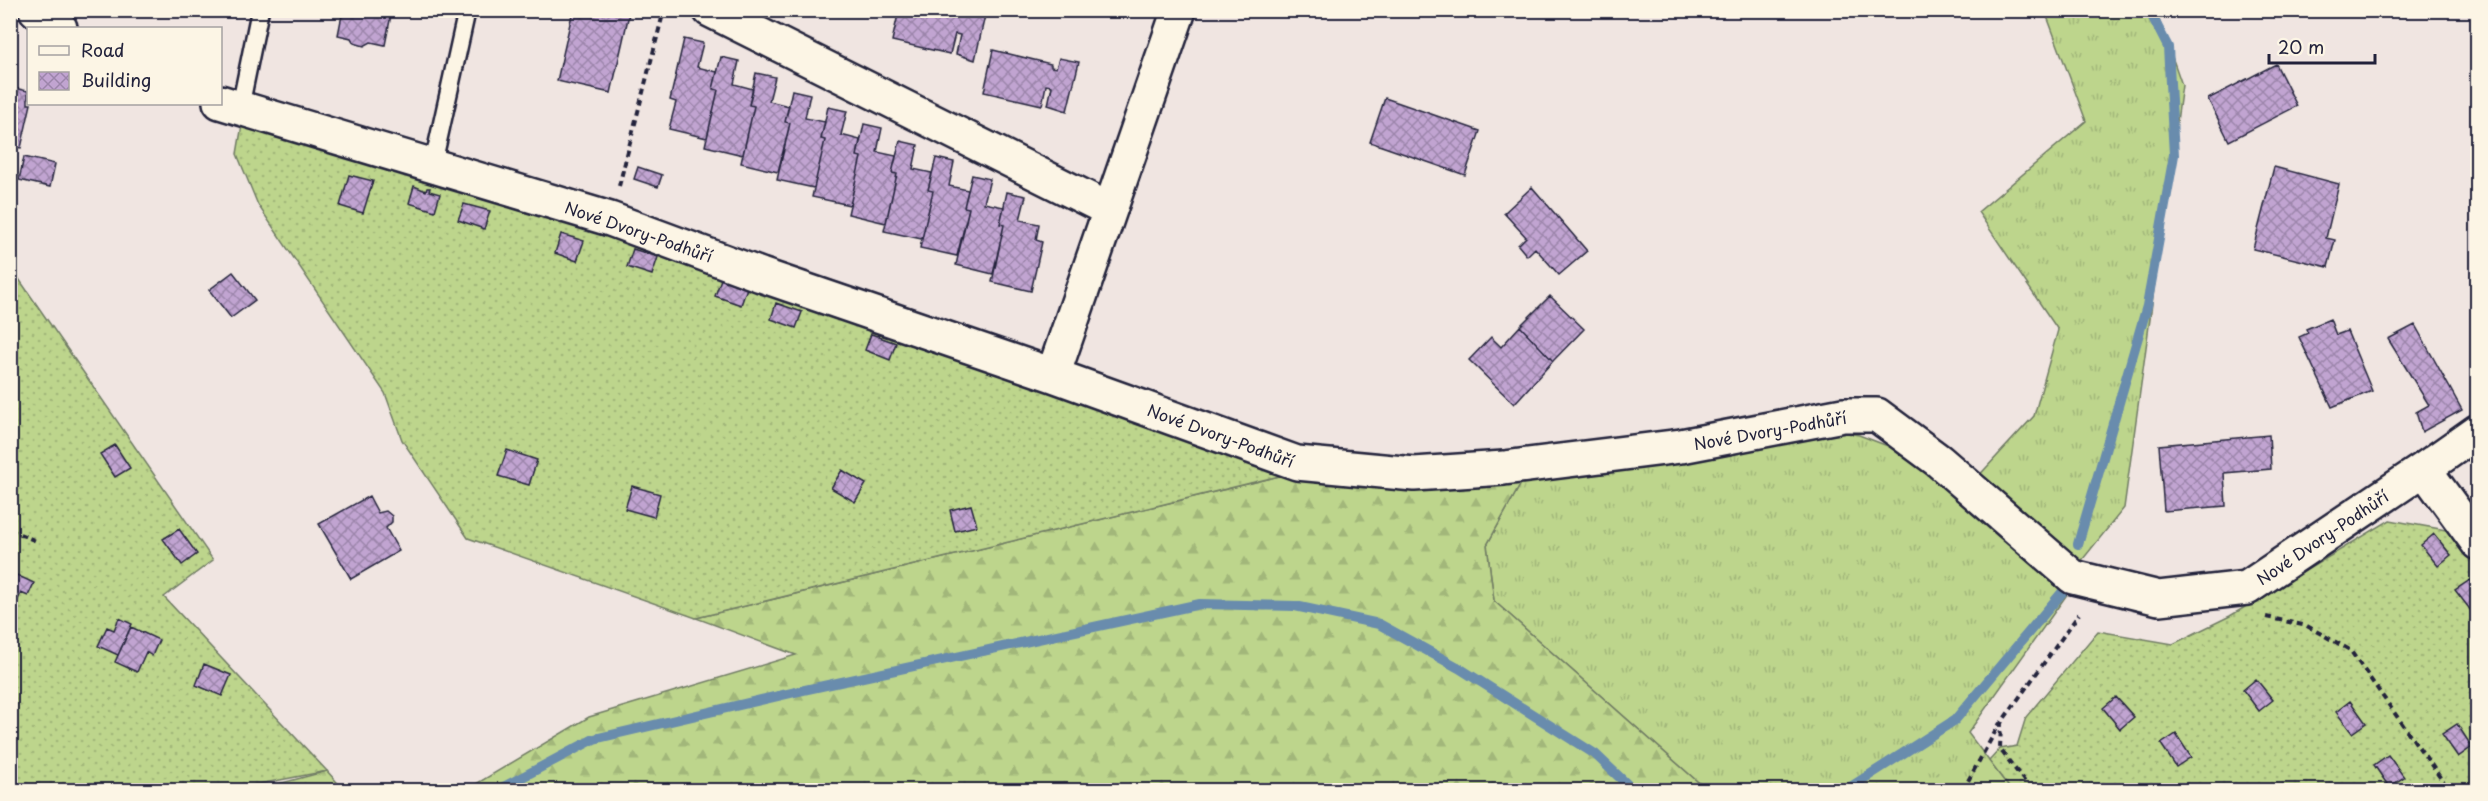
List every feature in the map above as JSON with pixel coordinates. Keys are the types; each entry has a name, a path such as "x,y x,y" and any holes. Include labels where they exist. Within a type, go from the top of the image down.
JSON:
{"street":[{"path":"36,10 59,27"},
{"path":"710,10 1110,210"},
{"path":"1053,375 1179,10"},
{"name":"Nové Dvory-Podhůří","path":"230,105 433,164 610,219 761,275 1053,375 1297,463 1414,474 1504,468 1681,446 1843,415 1877,416 1939,460 2073,577 2159,598 2247,588 2424,470 2478,431"},
{"path":"2424,470 2478,543"}],"lane":[{"path":"230,105 260,10"},
{"path":"433,164 466,10"}],"path":[{"path":"610,219 664,10"},
{"path":"10,530 36,541"},
{"path":"1963,790 2001,723 2100,584"},
{"path":"2262,616 2307,626 2350,650 2449,790"},
{"path":"2001,723 2000,749 2031,790"}],"green space":[{"path":"2045,11 2156,11 2182,85 2124,508 2075,569 1974,481 2034,416 2058,330 1978,212 2086,121"},
{"path":"243,119 599,226 1300,471 696,618 468,538 402,440 385,393 258,205 237,154"},
{"path":"10,266 213,560 164,597 327,771 237,790 11,790"},
{"path":"1828,430 1859,435 1893,448 1922,465 2068,593 1968,733 2011,790 1707,790 1494,601 1487,545 1524,478"},
{"path":"1300,471 1524,478 1487,545 1494,601 1707,790 466,790 589,717 796,655 696,618"},
{"path":"2390,520 2457,532 2477,557 2477,790 2011,790 1989,761 2000,749 2017,746 2026,717 2098,631 2173,644 2230,616"},
{"path":"327,771 344,790 256,790"}],"building":[{"path":"343,10 392,10 385,45 371,42 364,46 354,43 351,38 338,35"},
{"path":"573,10 614,10 629,14 611,93 557,81"},
{"path":"899,10 951,10 965,17 966,10 986,11 975,60 956,54 960,35 955,34 950,54 892,41"},
{"path":"684,39 703,43 697,67 717,72 713,89 718,90 707,138 669,129 676,102 670,100"},
{"path":"993,50 1051,64 1051,67 1056,68 1059,58 1079,62 1067,111 1048,105 1052,86 1046,85 1042,105 984,92"},
{"path":"721,57 739,61 734,84 753,89 749,105 754,106 743,155 705,146 718,90 713,89"},
{"path":"2276,64 2297,106 2229,141 2208,99"},
{"path":"756,73 775,77 769,101 789,106 785,122 790,123 778,172 741,163 754,106 749,105"},
{"path":"10,87 27,91 27,105 31,105 21,148 10,146"},
{"path":"792,90 810,94 805,118 825,122 821,139 825,140 814,188 777,180 790,123 785,122"},
{"path":"1385,98 1480,131 1465,175 1370,142"},
{"path":"828,107 847,111 841,135 860,140 857,156 861,157 850,205 812,197 825,140 821,139"},
{"path":"864,124 882,128 877,152 896,156 892,173 897,174 886,223 848,214 861,157 857,156"},
{"path":"900,141 918,145 913,169 932,173 928,190 933,191 922,239 884,231 897,174 892,173"},
{"path":"24,157 55,164 50,187 19,180"},
{"path":"936,158 954,162 949,186 968,190 964,207 969,208 957,256 920,248 933,191 928,190"},
{"path":"638,167 662,175 658,187 634,179"},
{"path":"2274,167 2339,184 2326,238 2335,240 2328,267 2253,249"},
{"path":"349,175 373,181 363,213 340,206"},
{"path":"972,175 990,179 984,203 1004,207 1000,224 1004,225 993,274 956,265 969,208 964,207"},
{"path":"414,186 426,191 430,188 429,191 440,194 435,211 409,203"},
{"path":"1532,187 1587,251 1559,275 1535,248 1527,256 1518,245 1526,237 1504,213"},
{"path":"1007,192 1026,196 1020,220 1039,224 1036,240 1042,242 1031,291 992,282 1004,225 1000,224"},
{"path":"464,204 490,211 484,229 458,220"},
{"path":"561,234 584,241 577,261 555,253"},
{"path":"633,249 658,257 652,275 627,267"},
{"path":"233,272 255,300 231,318 209,290"},
{"path":"721,279 747,288 741,305 715,296"},
{"path":"1550,296 1584,329 1553,361 1520,326"},
{"path":"776,303 802,312 796,328 771,319"},
{"path":"2330,319 2336,335 2347,331 2372,391 2332,407 2299,337 2308,333 2306,329"},
{"path":"2415,325 2462,410 2422,432 2416,412 2429,405 2388,339"},
{"path":"1520,326 1553,361 1514,404 1469,360 1491,337 1501,347"},
{"path":"871,334 877,336 880,334 879,337 896,343 890,360 865,350"},
{"path":"2269,435 2271,469 2224,473 2226,506 2164,511 2159,445"},
{"path":"115,445 130,468 115,477 100,454"},
{"path":"507,450 537,460 529,485 498,476"},
{"path":"842,470 866,484 855,502 831,488"},
{"path":"632,486 660,494 654,517 625,509"},
{"path":"369,496 378,513 386,511 392,516 392,522 386,528 399,551 351,579 319,524"},
{"path":"971,505 977,526 955,531 950,510"},
{"path":"179,529 197,554 182,565 163,539"},
{"path":"2434,534 2451,555 2438,566 2421,545"},
{"path":"10,572 34,583 28,596 21,593 11,615"},
{"path":"2470,580 2478,590 2478,608 2472,612 2455,590"},
{"path":"119,618 132,624 118,655 98,646 107,627 114,630"},
{"path":"131,627 159,640 152,656 146,652 137,672 115,662"},
{"path":"204,664 231,675 222,696 196,685"},
{"path":"2256,679 2273,700 2259,711 2243,690"},
{"path":"2116,697 2134,717 2120,729 2103,708"},
{"path":"2350,701 2366,723 2352,733 2336,712"},
{"path":"2457,724 2472,747 2458,757 2442,734"},
{"path":"2176,734 2191,757 2176,767 2161,744"},
{"path":"2388,755 2404,777 2389,787 2374,765"}],"waterway":[{"path":"2078,544 2147,306 2174,155 2168,47 2149,10"},
{"path":"1846,790 1955,720 2065,589"},
{"path":"498,790 594,739 804,690 1200,604 1295,606 1379,624 1459,668 1595,754 1633,790"}]}
